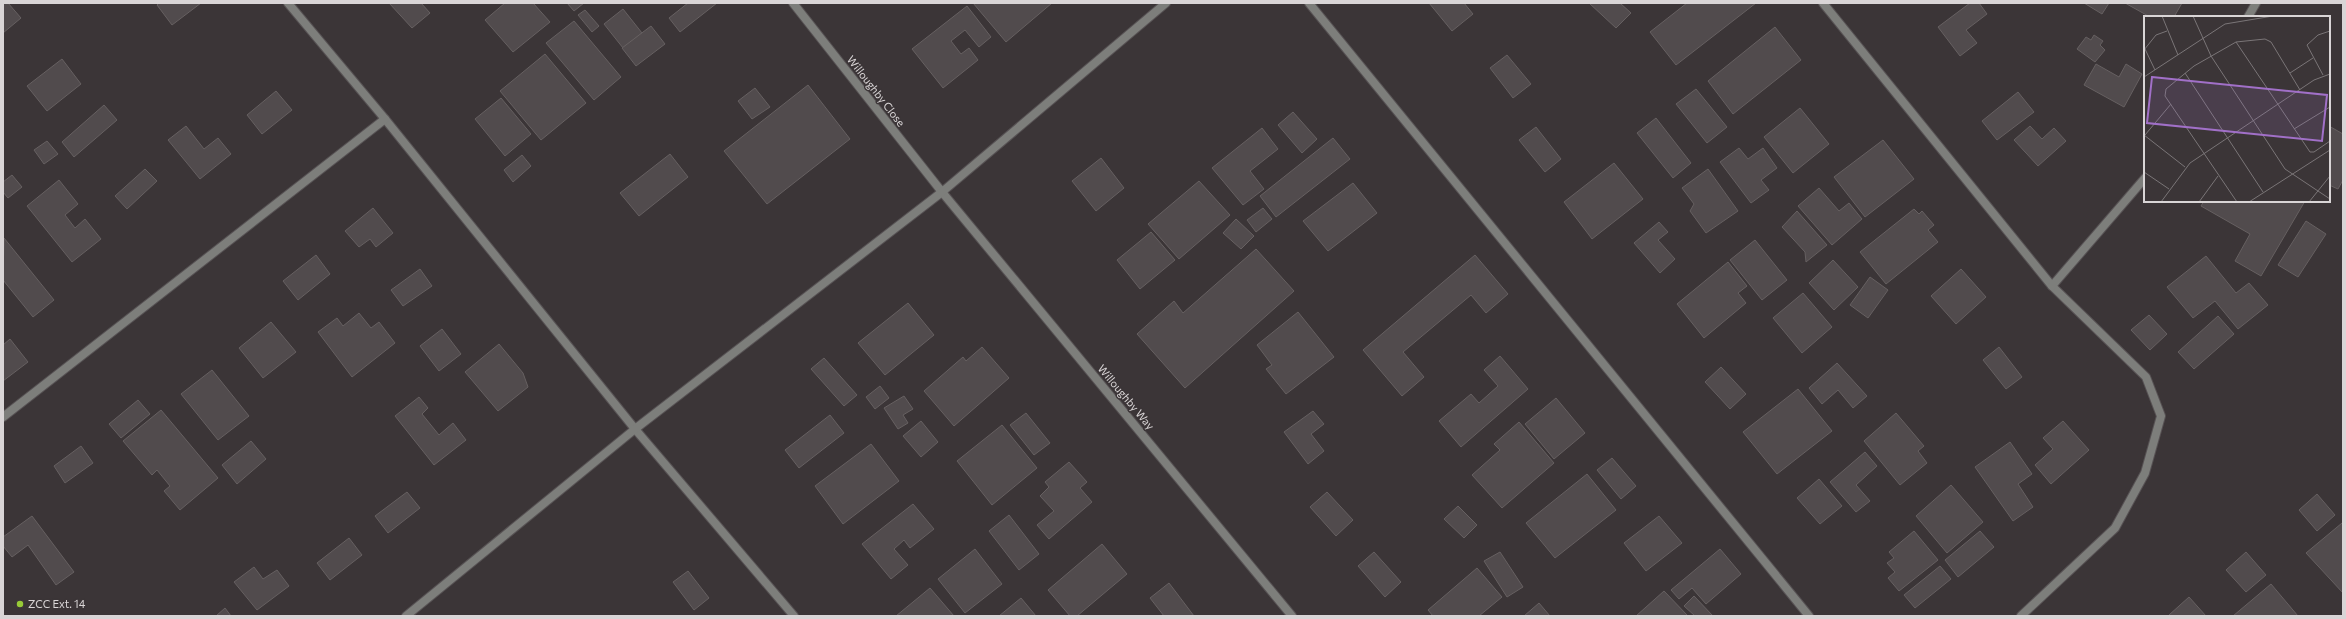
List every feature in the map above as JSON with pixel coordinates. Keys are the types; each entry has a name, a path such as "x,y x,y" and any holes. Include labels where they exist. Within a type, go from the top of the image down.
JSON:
{"street":[{"path":"288,3 385,119 635,428 794,616"},
{"name":"Willoughby Close","path":"793,3 942,192"},
{"path":"406,616 635,428 942,192 1166,3"},
{"path":"1309,3 1809,616"},
{"path":"1823,3 2052,286 2146,377 2161,416 2145,473 2115,528 2021,616"},
{"path":"2249,16 2256,3"},
{"path":"3,417 385,119"},
{"path":"2052,286 2144,179"},
{"name":"Willoughby Way","path":"942,192 1292,616"}],"building":[{"path":"3,3 8,3 21,18 3,33"},
{"path":"159,3 201,3 172,25 157,5"},
{"path":"389,3 421,3 430,13 412,28"},
{"path":"505,3 533,3 550,22 513,52 485,20"},
{"path":"567,3 584,3 574,11"},
{"path":"688,3 717,3 680,32 669,18"},
{"path":"973,3 1052,3 1006,42"},
{"path":"1429,3 1464,3 1473,14 1452,31"},
{"path":"1589,3 1620,3 1631,13 1616,28"},
{"path":"1687,3 1756,3 1676,65 1650,32"},
{"path":"1970,3 1979,3 1987,14 1966,30 1977,43 1960,56 1938,27"},
{"path":"2084,3 2109,3 2102,14"},
{"path":"2125,3 2182,3 2175,16 2148,16"},
{"path":"967,6 991,37 979,47 965,30 951,41 961,54 969,48 978,60 943,88 912,49"},
{"path":"623,9 642,33 623,48 604,24"},
{"path":"585,10 599,26 592,32 578,15"},
{"path":"574,21 621,77 594,100 546,43"},
{"path":"651,26 665,44 636,66 622,48"},
{"path":"1775,27 1801,60 1733,114 1708,81"},
{"path":"2094,35 2103,41 2100,45 2105,50 2095,62 2077,49 2086,37 2091,40"},
{"path":"545,54 586,103 541,140 500,91"},
{"path":"1507,55 1531,84 1513,98 1490,68"},
{"path":"62,59 81,84 47,111 27,86"},
{"path":"2096,64 2119,77 2126,64 2142,74 2124,107 2084,85"},
{"path":"808,85 850,139 767,204 724,151"},
{"path":"755,88 770,107 752,119 738,101"},
{"path":"1696,89 1727,127 1707,143 1676,104"},
{"path":"276,91 292,110 262,134 247,115"},
{"path":"2018,92 2034,112 1997,140 1982,121"},
{"path":"501,98 531,134 505,156 475,119"},
{"path":"104,105 117,120 74,157 62,142"},
{"path":"1800,108 1829,144 1793,173 1764,137"},
{"path":"1293,112 1317,139 1302,153 1278,125"},
{"path":"1656,118 1691,163 1673,178 1637,133"},
{"path":"186,126 204,149 218,138 231,154 200,179 168,140"},
{"path":"2030,126 2042,139 2054,128 2066,141 2038,166 2014,140"},
{"path":"1536,127 1561,159 1545,172 1519,140"},
{"path":"2330,127 2343,134 2343,180 2338,189 2330,185"},
{"path":"1262,128 1278,149 1250,171 1264,189 1243,205 1212,168"},
{"path":"1333,138 1350,159 1276,217 1260,196"},
{"path":"1883,140 1914,179 1865,217 1834,177"},
{"path":"47,141 58,154 44,164 34,150"},
{"path":"1739,148 1748,159 1763,148 1777,168 1761,180 1769,190 1751,203 1720,162"},
{"path":"670,154 688,177 639,216 620,193"},
{"path":"522,155 531,166 513,182 504,170"},
{"path":"1101,158 1124,188 1096,211 1072,181"},
{"path":"1614,163 1643,199 1592,239 1564,202"},
{"path":"145,169 157,181 127,209 115,196"},
{"path":"1708,169 1738,211 1706,233 1690,211 1694,204 1682,188"},
{"path":"12,175 22,187 8,198 3,192 3,182"},
{"path":"59,180 78,204 65,215 75,228 85,219 101,239 72,262 27,206"},
{"path":"1199,181 1230,215 1179,259 1148,224"},
{"path":"1353,183 1377,213 1328,251 1303,221"},
{"path":"1819,188 1839,211 1849,203 1862,219 1832,245 1798,206"},
{"path":"2203,202 2304,202 2261,276 2235,261 2250,234 2201,206"},
{"path":"373,208 393,233 376,247 370,239 359,247 345,231"},
{"path":"1263,208 1272,219 1256,232 1247,220"},
{"path":"1914,209 1919,214 1922,211 1934,225 1928,230 1938,242 1886,284 1860,252"},
{"path":"1797,211 1827,245 1806,262 1805,252 1782,227"},
{"path":"1236,219 1254,236 1241,249 1223,233"},
{"path":"2306,221 2326,234 2298,277 2278,265"},
{"path":"1659,222 1668,232 1658,240 1675,259 1660,273 1634,243"},
{"path":"1151,232 1175,260 1140,289 1117,260"},
{"path":"4,238 54,300 33,317 3,280"},
{"path":"1755,240 1787,280 1762,300 1730,260"},
{"path":"1256,249 1294,291 1185,388 1137,334 1174,301 1183,313"},
{"path":"316,255 330,274 298,300 283,281"},
{"path":"1475,255 1508,294 1486,313 1471,295 1403,352 1424,377 1402,396 1363,350"},
{"path":"2206,256 2236,293 2249,283 2268,305 2238,329 2215,301 2193,318 2167,287"},
{"path":"1833,260 1858,287 1834,310 1809,283"},
{"path":"1728,262 1747,286 1738,293 1746,303 1704,338 1677,304"},
{"path":"420,269 432,286 403,306 391,290"},
{"path":"1961,269 1986,297 1956,324 1931,296"},
{"path":"1870,277 1888,290 1868,318 1850,305"},
{"path":"1803,293 1832,327 1802,353 1773,318"},
{"path":"908,303 934,335 885,375 858,343"},
{"path":"1298,312 1334,357 1286,394 1266,369 1272,365 1257,345"},
{"path":"359,313 371,328 379,322 395,343 352,377 318,332 337,318 343,326"},
{"path":"2149,315 2167,334 2150,350 2131,330"},
{"path":"2218,316 2234,334 2194,369 2178,352"},
{"path":"271,322 296,352 263,378 239,348"},
{"path":"442,329 461,354 439,371 420,346"},
{"path":"10,339 28,362 3,381 3,345"},
{"path":"499,344 523,373 528,387 498,411 465,372"},
{"path":"982,347 1009,378 954,426 924,391 963,357 966,361"},
{"path":"1999,347 2022,377 2006,389 1983,360"},
{"path":"1500,356 1528,389 1461,447 1439,421 1471,394 1479,403 1498,386 1484,370"},
{"path":"824,358 857,395 844,406 811,369"},
{"path":"1837,363 1867,396 1853,408 1838,390 1822,404 1809,388"},
{"path":"1721,367 1746,394 1730,409 1705,382"},
{"path":"212,370 249,416 218,440 181,394"},
{"path":"880,386 889,398 875,409 866,397"},
{"path":"1798,389 1832,431 1777,474 1743,432"},
{"path":"904,396 913,409 903,415 908,423 898,429 884,408"},
{"path":"419,397 428,408 422,414 439,435 453,423 466,440 434,465 395,416"},
{"path":"1556,398 1585,433 1554,459 1525,424"},
{"path":"138,400 150,414 121,438 109,424"},
{"path":"161,410 218,478 180,510 164,491 170,486 157,470 152,475 123,441"},
{"path":"1313,411 1324,424 1311,434 1324,451 1308,464 1284,432"},
{"path":"1026,413 1050,443 1034,455 1010,425"},
{"path":"1896,413 1924,446 1918,451 1927,463 1900,485 1864,441"},
{"path":"830,415 844,433 799,468 785,450"},
{"path":"921,421 938,442 921,457 903,436"},
{"path":"2063,421 2089,450 2051,484 2035,465 2053,449 2043,438"},
{"path":"1519,422 1554,463 1502,508 1472,475 1500,450 1494,444"},
{"path":"1002,425 1037,468 992,505 957,461"},
{"path":"251,441 266,459 237,484 222,465"},
{"path":"2010,442 2032,474 2018,484 2033,507 2013,521 1975,467"},
{"path":"871,444 899,481 843,524 815,486"},
{"path":"81,446 93,463 65,483 54,466"},
{"path":"1865,452 1877,466 1856,485 1870,501 1856,512 1830,482"},
{"path":"1612,458 1636,486 1621,499 1597,470"},
{"path":"1069,462 1087,482 1080,488 1092,502 1049,539 1037,525 1054,511 1040,496 1049,487 1045,482"},
{"path":"1587,474 1616,510 1555,558 1526,523"},
{"path":"1819,479 1842,506 1820,524 1797,498"},
{"path":"1951,485 1983,522 1947,553 1916,516"},
{"path":"407,492 420,508 388,533 375,516"},
{"path":"1327,492 1353,520 1336,536 1310,507"},
{"path":"2317,494 2335,515 2317,531 2299,510"},
{"path":"913,504 934,529 910,548 904,540 894,549 908,565 891,579 862,544"},
{"path":"1458,506 1477,525 1464,538 1444,519"},
{"path":"1009,515 1039,554 1019,570 989,531"},
{"path":"32,516 74,572 56,585 28,545 12,557 3,546 3,537"},
{"path":"1659,516 1682,543 1646,571 1624,543"},
{"path":"2342,523 2343,525 2343,593 2306,553"},
{"path":"1914,531 1938,560 1899,591 1888,578 1895,572 1887,563 1894,558 1889,552"},
{"path":"1980,531 1994,547 1958,577 1945,560"},
{"path":"349,538 362,555 330,580 317,563"},
{"path":"1102,544 1127,574 1077,616 1070,616 1048,590"},
{"path":"975,549 1002,584 965,613 938,579"},
{"path":"1720,549 1741,574 1706,604 1692,588 1679,599 1671,590"},
{"path":"1374,552 1401,582 1385,597 1358,566"},
{"path":"1500,552 1523,587 1507,597 1484,561"},
{"path":"2246,552 2266,575 2246,592 2226,570"},
{"path":"1940,566 1951,579 1915,608 1904,595"},
{"path":"254,567 263,579 277,570 289,586 257,610 234,582"},
{"path":"1477,568 1502,597 1479,616 1433,616 1428,610"},
{"path":"688,571 709,598 694,610 673,582"},
{"path":"1169,583 1194,616 1164,616 1150,598"},
{"path":"2271,584 2298,616 2233,616"},
{"path":"930,588 954,616 896,616"},
{"path":"1664,591 1688,616 1636,616"},
{"path":"1694,596 1713,616 1695,616 1684,606"},
{"path":"2189,597 2206,616 2169,616 2169,615"},
{"path":"1021,598 1036,616 999,616"},
{"path":"1539,603 1550,616 1524,616"},
{"path":"225,608 231,616 216,616"}],"place":[{"name":"ZCC Ext. 14","path":"20,604"}]}
